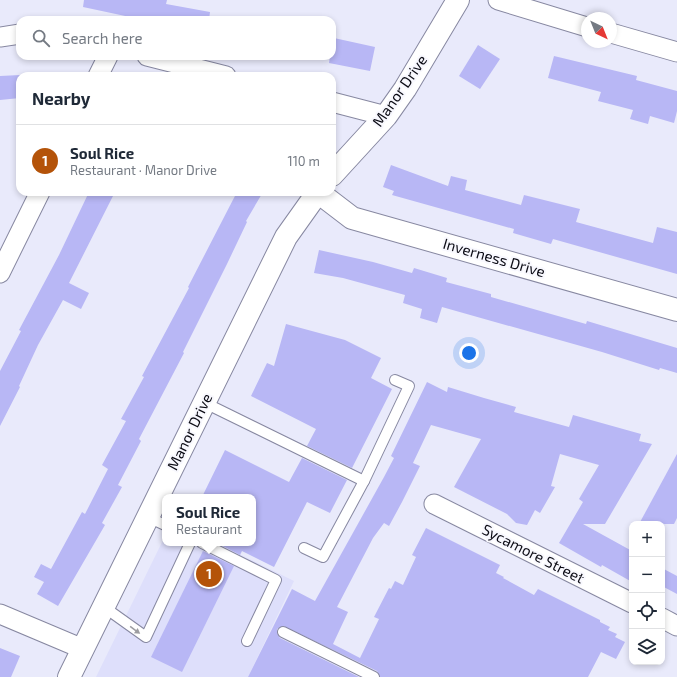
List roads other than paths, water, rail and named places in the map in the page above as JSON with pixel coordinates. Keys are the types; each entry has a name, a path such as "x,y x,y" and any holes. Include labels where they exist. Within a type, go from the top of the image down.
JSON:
{"street":[{"name":"Manor Drive","path":"336,171 386,116 405,89 458,0"},
{"path":"498,0 581,25"},
{"path":"0,37 16,35"},
{"path":"617,36 677,52"},
{"path":"100,72 106,60"},
{"path":"162,60 210,72"},
{"path":"336,103 386,116"},
{"path":"0,273 38,196"},
{"name":"Manor Drive","path":"168,494 205,403 286,237 315,196"},
{"name":"Inverness Drive","path":"323,196 352,218 677,310"},
{"name":"Sycamore Street","path":"434,504 629,602"},
{"name":"Manor Drive","path":"75,675 83,649 104,607 157,521 162,509"},
{"path":"0,614 83,649"},
{"path":"665,620 677,626"}],"lane":[{"path":"304,548 323,557 364,481 409,386 395,380"},
{"path":"205,403 364,481"},
{"path":"104,607 146,637 189,546"},
{"path":"208,546 276,580 247,641"},
{"path":"283,632 374,677"}],"place":[{"name":"Soul Rice","path":"209,574"}]}
